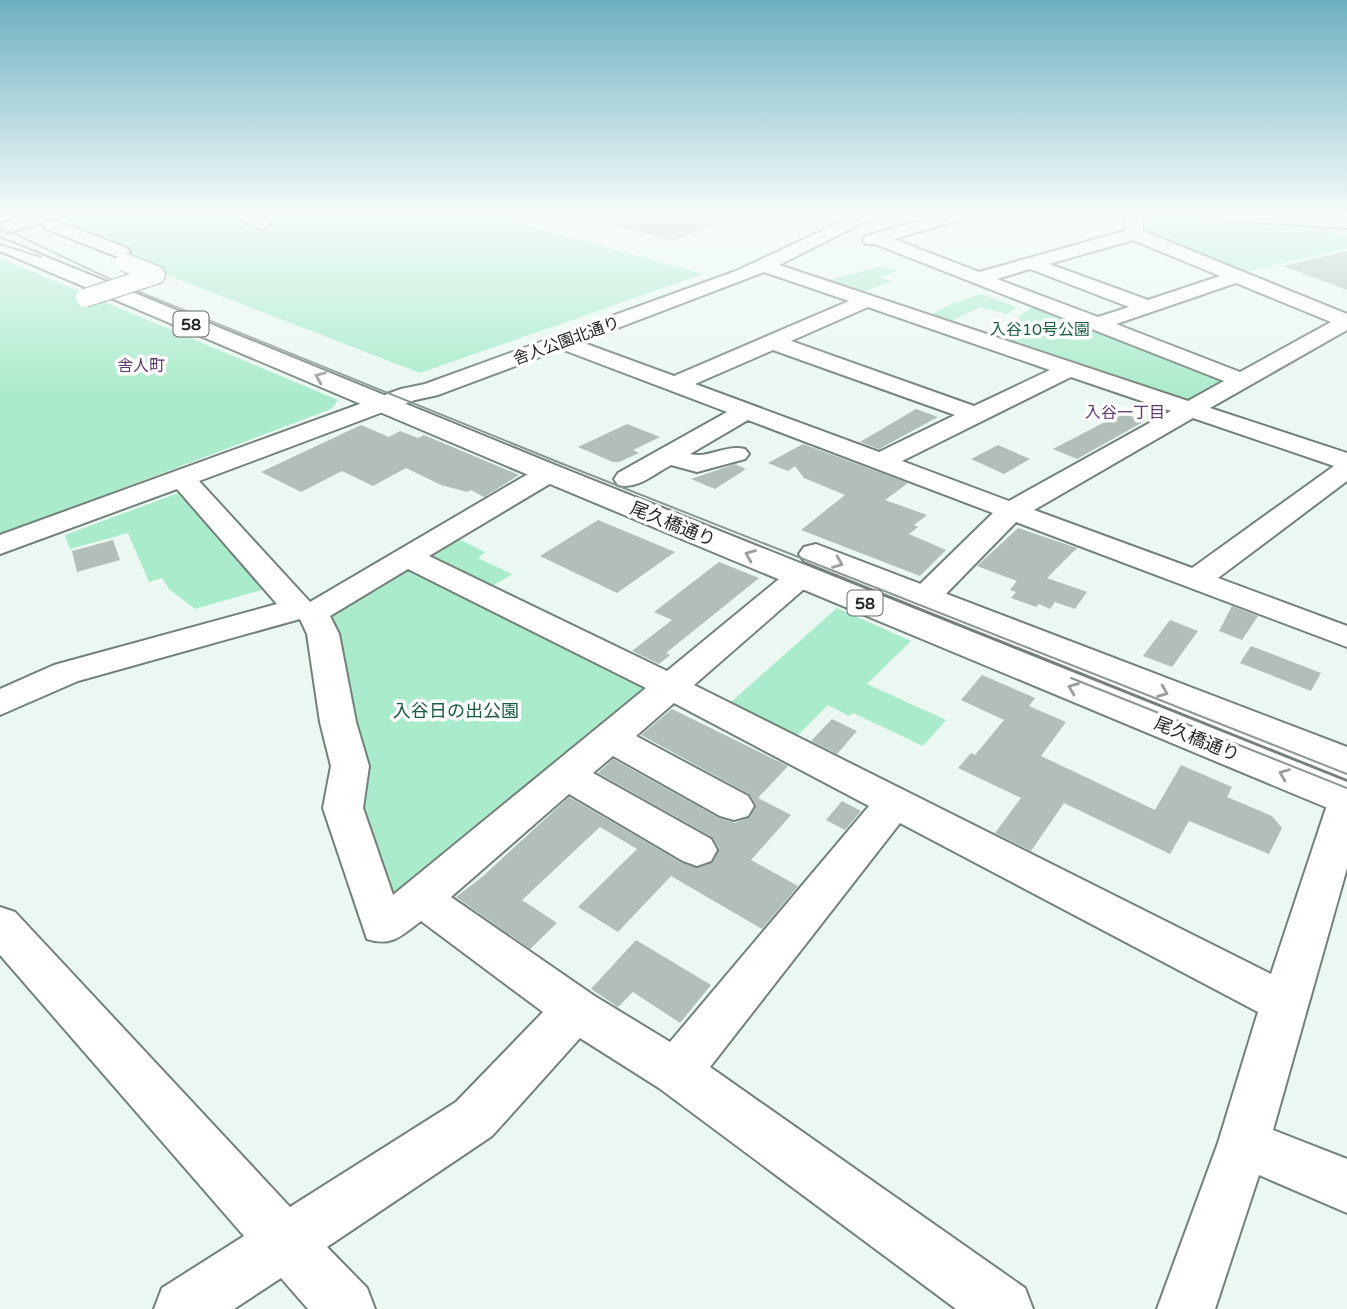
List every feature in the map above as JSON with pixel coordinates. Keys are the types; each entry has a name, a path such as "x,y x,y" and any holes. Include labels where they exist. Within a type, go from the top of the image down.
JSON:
{"main road":[{"name":"尾久橋通り","path":"106,274 396,399 549,473 1347,801"},
{"name":"尾久橋通り","path":"396,399 627,479 1347,764"}],"street":[{"path":"85,298 154,274"},
{"name":"舎人公園北通り","path":"396,399 417,384 722,274"},
{"name":"舎人公園北通り","path":"0,545 743,274"},
{"path":"789,274 1347,461"},
{"path":"968,274 1241,380"},
{"path":"978,278 992,274"},
{"path":"1060,274 1148,307"},
{"path":"1232,274 1347,321"},
{"path":"1098,324 1237,276"},
{"path":"676,384 868,300"},
{"path":"983,338 1036,300"},
{"path":"925,597 1011,511 1347,321"},
{"path":"562,342 1347,637"},
{"path":"772,342 977,415"},
{"path":"881,461 1071,368"},
{"path":"627,479 747,411"},
{"path":"668,456 697,464 736,454"},
{"path":"1195,580 1347,469"},
{"path":"0,703 66,673 305,610 407,557 549,473"},
{"path":"183,479 305,610 323,635 338,722 350,765 343,808 382,926 421,898 801,576"},
{"path":"407,557 669,686 1284,1003"},
{"path":"608,737 734,806"},
{"path":"565,774 697,849"},
{"path":"1186,1309 1244,1143 1347,801"},
{"path":"676,1072 895,802"},
{"path":"421,898 576,1010 676,1072 1004,1309"},
{"path":"0,925 346,1309"},
{"path":"183,1309 474,1119 576,1010"},
{"path":"1244,1143 1347,1186"}],"green space":[{"path":"0,274 38,274 338,400 331,409 0,535"},
{"path":"165,274 703,274 420,373"},
{"path":"851,274 888,274 880,277 892,282 861,292 826,281"},
{"path":"981,294 1016,307 1007,314 980,307 953,320 932,314 955,302 959,304 957,302"},
{"name":"入谷10号公園","path":"1032,307 1043,307 1227,380 1190,399 1177,398 999,339 995,335"},
{"path":"181,492 265,589 195,609 169,589 162,578 149,582 128,533 70,549 65,535"},
{"path":"454,537 485,552 478,558 512,574 491,587 432,557 432,549"},
{"name":"入谷日の出公園","path":"413,569 642,684 642,694 404,897 383,897 352,810 324,613 396,571"},
{"path":"837,608 911,641 867,684 946,720 923,746 853,713 849,716 828,705 797,736 731,702"}],"building":[{"path":"1305,274 1347,274 1347,290"},
{"path":"916,409 938,417 879,449 860,442"},
{"path":"1122,413 1145,421 1077,459 1053,449"},
{"path":"627,424 660,437 633,450 639,453 619,462 578,447"},
{"path":"361,425 389,437 400,431 418,438 424,435 519,475 484,497 471,490 467,492 441,485 406,468 373,486 342,471 301,492 261,472"},
{"path":"803,444 908,483 885,500 927,515 914,525 918,527 909,534 946,550 920,576 801,530 845,495 804,478 795,466 788,471 768,463"},
{"path":"998,445 1030,459 1004,474 971,459"},
{"path":"735,464 746,469 715,489 691,479"},
{"path":"598,520 675,552 617,593 540,556"},
{"path":"1018,528 1077,548 1047,578 1087,592 1075,609 1055,602 1050,609 1039,604 1036,607 1011,598 1016,592 1010,590 1017,581 977,566"},
{"path":"113,540 120,560 77,572 72,551"},
{"path":"719,562 759,578 666,653 670,655 659,664 632,651 672,620 654,612"},
{"path":"1232,606 1258,616 1242,640 1219,631"},
{"path":"1170,620 1198,631 1172,667 1143,656"},
{"path":"1251,646 1321,673 1311,691 1240,663"},
{"path":"982,675 1035,698 1029,706 1066,722 1041,756 1155,810 1181,765 1232,787 1227,797 1272,816 1282,828 1269,854 1189,821 1170,854 1064,803 1031,851 995,833 1021,798 958,768 971,753 975,755 1004,720 961,700"},
{"path":"672,709 788,766 758,798 791,815 751,860 798,886 762,929 671,876 618,932 578,907 637,849 600,827 522,900 557,923 530,949 456,897 482,877 569,797 682,863 698,868 713,862 719,849 712,837 598,773 613,759 719,818 735,823 750,817 756,805 749,794 641,735"},
{"path":"832,719 857,731 837,754 811,741"},
{"path":"842,801 861,811 845,830 826,820"},
{"path":"636,940 711,985 680,1023 633,992 618,1007 591,989"}],"tram line":[{"path":"100,274 558,462 1347,774"},
{"path":"1071,678 1347,788"}],"district":[{"name":"舎人町","path":"141,365"},
{"name":"入谷一丁目","path":"1125,412"}]}
